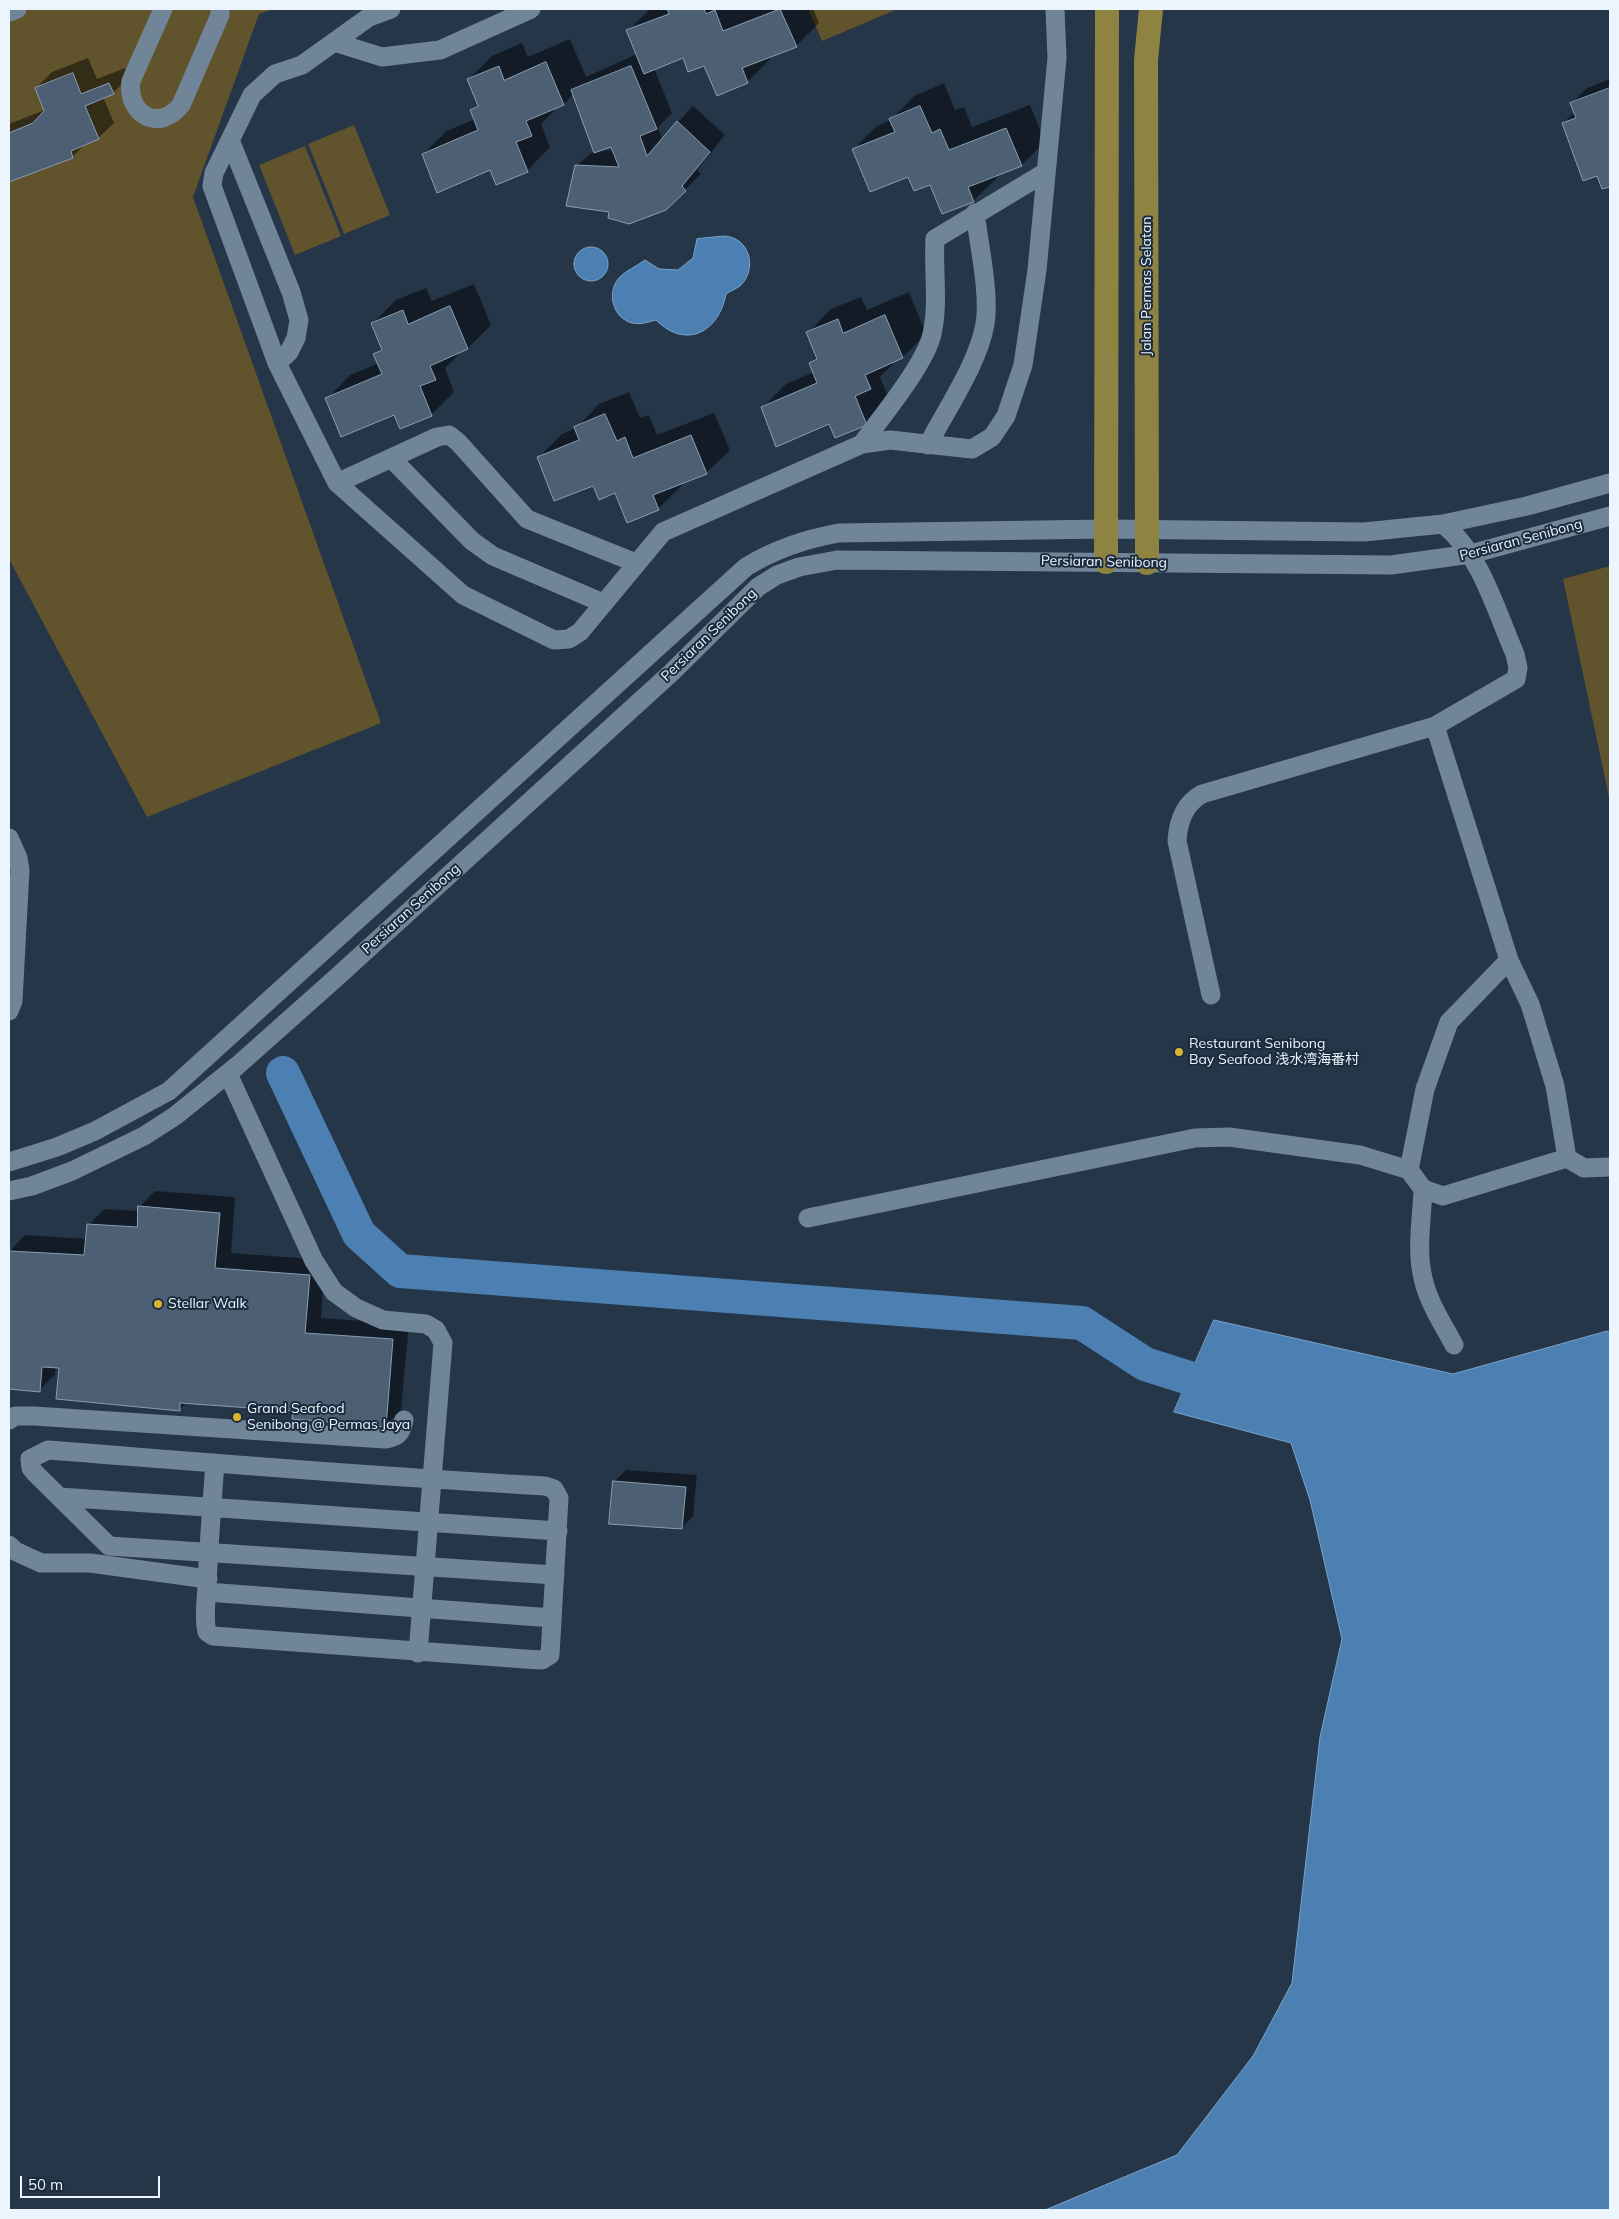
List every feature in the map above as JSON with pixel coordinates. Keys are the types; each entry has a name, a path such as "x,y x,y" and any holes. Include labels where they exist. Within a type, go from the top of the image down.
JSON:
{"main road":[{"path":"1106,562 1107,9"},
{"name":"Jalan Permas Selatan","path":"1147,562 1146,60 1151,9"},
{"path":"1106,56 1118,76 1125,79 1138,72 1146,60"}],"street":[{"path":"9,12 17,9"},
{"path":"163,9 132,82 130,91 137,108 144,115 154,119 169,116 181,105 220,15 220,9"},
{"path":"391,9 369,17 302,65 275,74 252,95 214,173 212,186 277,363 337,483 463,596 554,640 568,639 580,632 663,532 862,444 890,440 972,450 992,437 1006,416 1023,365 1037,270 1057,58 1055,9"},
{"path":"334,42 382,57 440,50 531,9"},
{"path":"230,140 291,292 299,320 296,338 289,352 277,363"},
{"path":"862,444 903,387 932,336 936,296 933,262 935,239 1046,172"},
{"path":"928,445 976,354 985,323 985,296 975,214"},
{"path":"337,483 437,438 449,435 458,442 527,519 636,563"},
{"path":"391,458 472,540 493,556 603,604"},
{"name":"Persiaran Senibong","path":"9,1162 57,1147 132,1113 169,1091 291,978 746,567 765,555 812,538 838,532 1106,528 1364,532 1443,524 1527,506 1610,483"},
{"name":"Persiaran Senibong","path":"9,1190 32,1186 52,1179 144,1136 175,1116 233,1070 671,672 758,586 778,575 799,567 837,560 1391,565 1471,554 1610,516"},
{"path":"1211,995 1176,840 1178,822 1191,804 1202,794 1436,726 1512,683 1518,674 1515,654 1471,554 1455,534 1443,524"},
{"path":"1436,726 1509,960 1530,1004 1555,1086 1567,1158"},
{"path":"9,838 18,858 20,870 13,1001 9,1011"},
{"path":"1410,1170 1425,1089 1449,1022 1509,960"},
{"path":"233,1070 314,1261 334,1292 369,1315 383,1320 426,1324 436,1330 440,1336 444,1350 436,1412 433,1480 418,1653"},
{"path":"808,1218 1195,1138 1229,1137 1350,1154 1410,1170 1424,1189 1444,1196 1567,1158 1584,1168 1610,1166"},
{"path":"1424,1189 1420,1252 1423,1280 1436,1312 1454,1345"},
{"path":"9,1420 16,1416 34,1416 385,1439 396,1438 400,1434 404,1420"},
{"path":"215,1463 209,1552 205,1622 207,1632 213,1636 418,1653 542,1660 550,1655 558,1531 559,1498 554,1488 48,1450 38,1453 30,1459 31,1468 110,1546 209,1552 425,1566 555,1575"},
{"path":"59,1497 558,1531"},
{"path":"9,1544 26,1557 41,1563 90,1563 207,1585 422,1608 552,1618"}],"shaded area":[{"path":"9,9 274,9 259,14 193,197 381,723 147,817 9,559"},
{"path":"808,9 898,9 822,41"},
{"path":"354,125 390,215 344,234 308,144"},
{"path":"305,146 341,236 295,255 259,165"},
{"path":"1610,566 1610,802 1563,579"}],"water":[{"path":"724,236 740,242 745,248 750,263 749,271 746,279 740,286 726,294 722,307 709,327 689,335 679,334 667,329 656,320 632,323 625,320 616,311 612,298 613,291 615,284 624,273 645,260 659,269 678,270 693,258 697,239"},
{"path":"591,247 598,248 603,252 607,257 607,271 603,276 598,280 591,281 584,280 579,276 575,271 574,264 575,257 579,252 584,248"},
{"path":"1214,1320 1453,1374 1607,1331 1610,1333 1610,2210 1045,2210 1177,2155 1253,2056 1292,1983 1320,1737 1342,1639 1310,1500 1291,1443 1174,1412"}],"building":[{"path":"667,9 704,9 706,14 715,10 723,31 780,9 797,47 742,68 748,83 717,96 704,66 688,72 683,58 644,74 626,30 669,14"},
{"path":"546,62 564,105 526,121 532,136 516,142 528,172 496,185 490,170 437,193 422,154 478,130 470,110 478,106 467,79 499,66 504,80"},
{"path":"631,66 657,129 640,136 647,156 677,121 710,152 682,186 686,191 666,210 629,224 608,218 609,212 566,206 575,165 619,167 611,147 594,153 571,90"},
{"path":"73,73 81,94 109,83 114,94 85,106 99,139 71,151 73,158 9,182 9,133 33,123 44,111 35,88"},
{"path":"1610,88 1610,187 1602,189 1597,176 1583,181 1562,123 1576,118 1570,103"},
{"path":"920,106 932,133 940,129 949,150 1006,128 1022,166 968,187 974,202 942,214 930,185 914,191 908,177 870,192 852,149 895,132 889,119"},
{"path":"450,306 468,349 430,366 436,380 420,386 432,416 400,429 394,415 341,437 325,398 382,374 373,354 382,350 371,323 403,310 408,324"},
{"path":"885,315 903,358 865,375 871,389 855,396 867,425 835,438 829,424 776,447 761,407 817,383 809,363 817,359 806,332 838,319 843,333"},
{"path":"605,414 617,441 625,437 633,458 691,435 707,474 653,495 659,510 627,523 615,493 599,500 593,486 554,501 537,457 579,440 574,427"},
{"name":"Stellar Walk","path":"138,1206 220,1213 215,1268 310,1275 305,1333 393,1339 386,1427 292,1419 293,1411 180,1403 180,1411 56,1399 59,1368 42,1367 40,1392 9,1389 9,1251 84,1255 87,1224 137,1227"},
{"path":"613,1481 686,1487 682,1529 609,1524"}],"waterway":[{"path":"283,1073 359,1234 400,1271 1082,1323 1145,1364 1189,1378"}],"place":[{"name":"Restaurant Senibong Bay Seafood 浅水湾海番村","path":"1179,1052"},
{"name":"Stellar Walk","path":"158,1304"},
{"name":"Grand Seafood Senibong @ Permas Jaya","path":"237,1417"}]}
